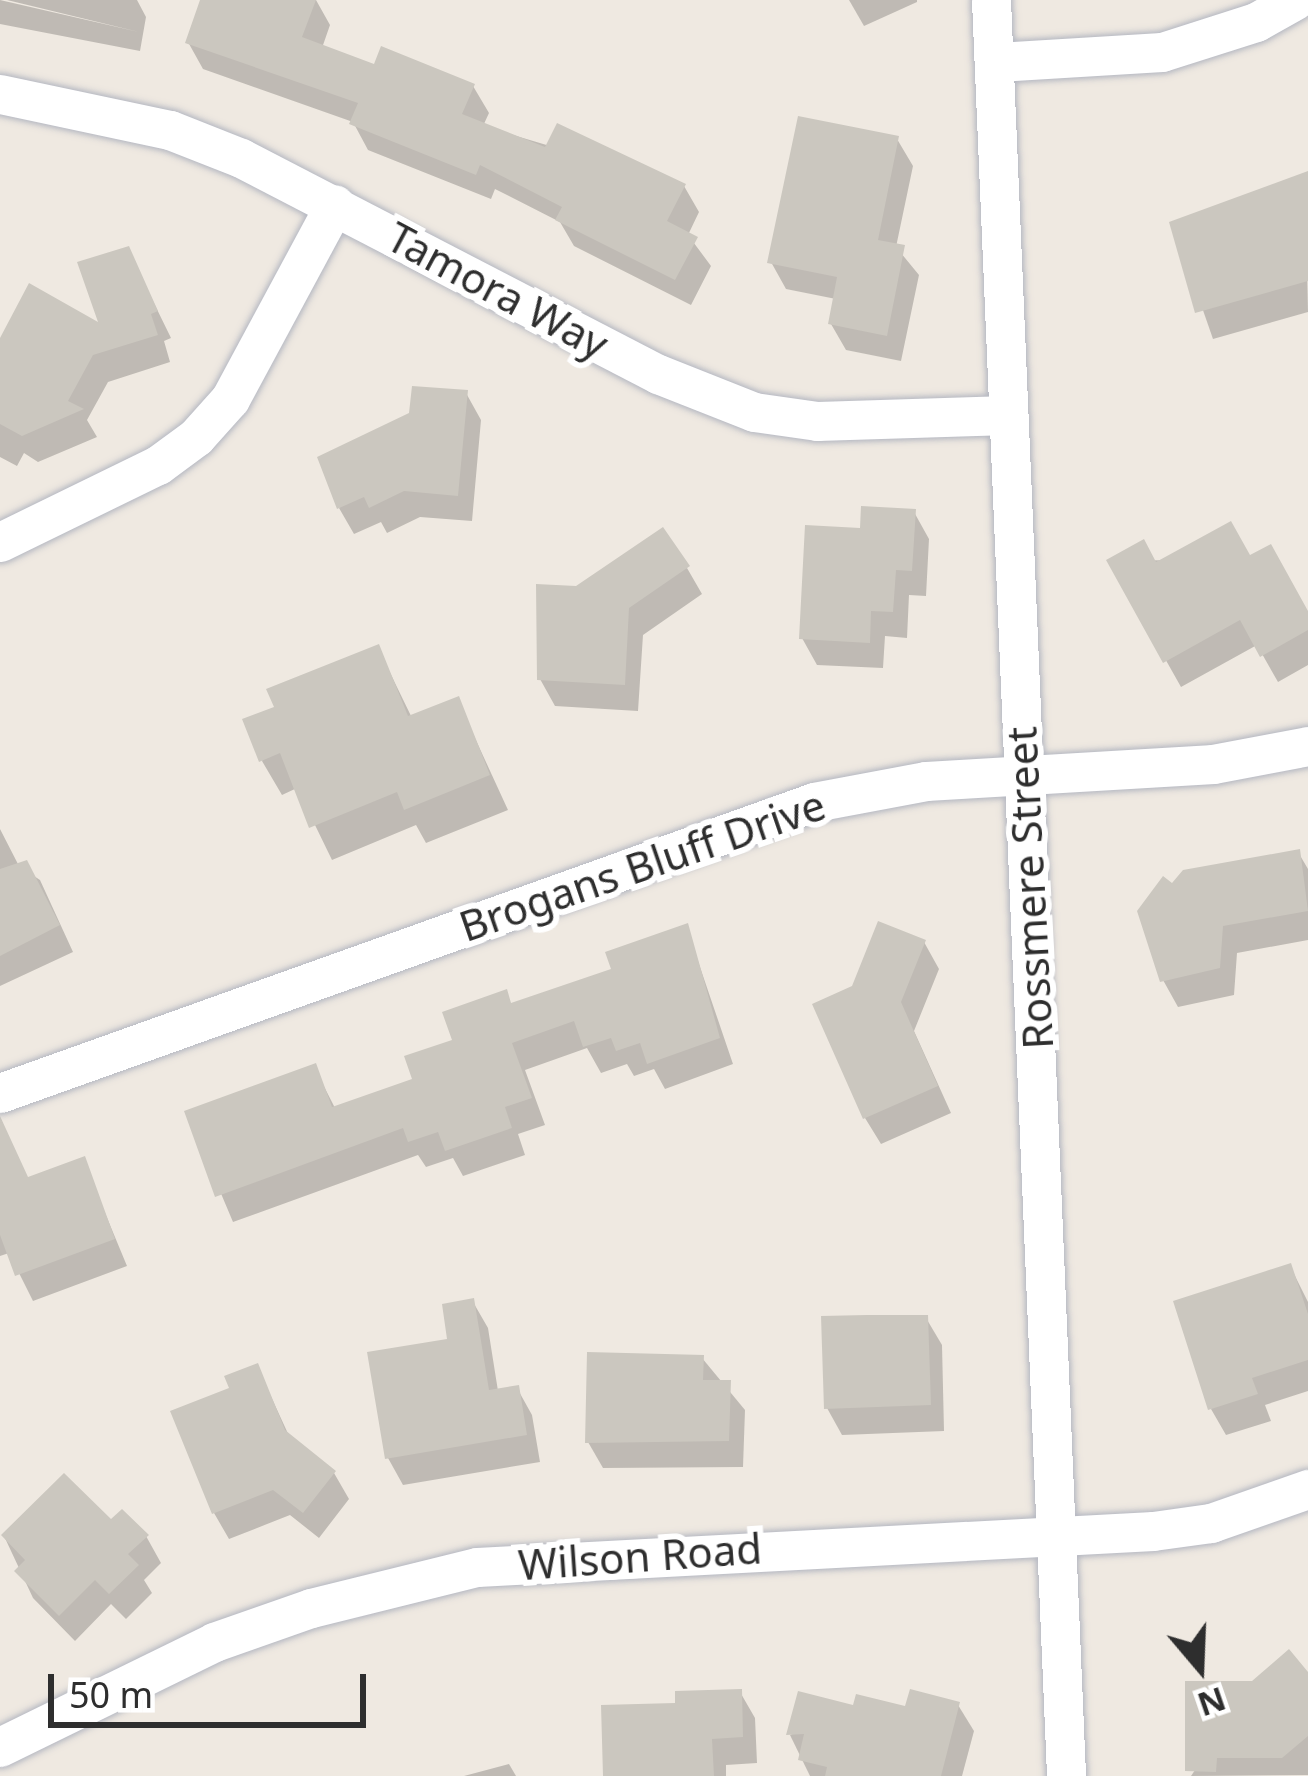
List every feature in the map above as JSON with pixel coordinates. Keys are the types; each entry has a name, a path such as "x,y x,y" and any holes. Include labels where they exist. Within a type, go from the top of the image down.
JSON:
{"street":[{"name":"Rossmere Street","path":"991,0 1066,1776"},
{"path":"997,62 1162,52 1256,22 1295,0"},
{"name":"Tamora Way","path":"0,94 170,130 335,204 658,374 754,412 817,422 1008,415"},
{"path":"0,542 158,465 196,436 230,399 335,204"},
{"name":"Brogans Bluff Drive","path":"0,1093 814,802 1023,772 1213,764 1308,746"},
{"name":"Wilson Road","path":"0,1748 214,1642 333,1601 477,1567 1211,1522 1308,1489"}],"building":[{"path":"200,0 316,0 302,37 374,64 381,46 475,84 462,114 545,147 557,123 686,184 667,221 698,237 675,280 555,220 562,207 480,165 476,175 349,124 358,103 185,43"},
{"path":"798,116 899,136 878,240 905,245 887,336 828,324 837,277 767,263"},
{"path":"1308,171 1308,281 1195,313 1169,222"},
{"path":"129,246 158,311 151,314 158,335 93,355 68,401 84,409 22,436 0,424 0,338 29,283 98,322 77,262"},
{"path":"412,386 468,390 458,496 404,491 369,508 364,497 337,509 317,457 409,413"},
{"path":"861,506 916,509 912,571 896,570 893,612 871,611 870,643 799,639 805,525 860,528"},
{"path":"1231,521 1250,555 1271,544 1308,611 1308,630 1260,657 1240,620 1163,663 1106,560 1144,539 1156,562"},
{"path":"663,527 690,566 629,608 625,685 537,680 536,584 576,586"},
{"path":"379,644 408,716 459,696 490,775 404,810 397,792 309,828 280,753 259,762 242,719 274,707 266,689"},
{"path":"1300,849 1308,911 1223,926 1220,968 1160,982 1137,911 1163,876 1172,883 1183,870"},
{"path":"27,860 60,925 0,956 0,869"},
{"path":"878,921 926,940 901,1002 938,1086 863,1119 812,1004 852,986"},
{"path":"688,923 720,1038 647,1064 640,1043 616,1051 611,1038 583,1047 574,1021 512,1043 532,1098 505,1107 512,1128 445,1151 438,1132 408,1142 403,1128 215,1197 184,1111 316,1063 332,1107 412,1079 404,1056 452,1040 442,1012 507,989 511,1003 611,969 605,952"},
{"path":"0,1116 28,1177 85,1156 115,1239 15,1276 0,1235"},
{"path":"1291,1263 1308,1314 1308,1360 1252,1378 1258,1394 1208,1410 1173,1301"},
{"path":"474,1298 489,1390 519,1385 527,1435 385,1459 367,1352 447,1339 442,1304"},
{"path":"928,1315 931,1405 824,1409 821,1316"},
{"path":"587,1352 704,1355 703,1380 731,1380 729,1441 585,1443"},
{"path":"258,1363 285,1430 336,1471 303,1513 273,1490 212,1514 170,1411 229,1388 224,1376"},
{"path":"64,1473 111,1519 122,1509 149,1535 128,1554 139,1565 109,1594 95,1580 59,1616 14,1571 25,1560 1,1535"},
{"path":"1289,1649 1308,1672 1308,1736 1282,1758 1217,1758 1216,1772 1185,1771 1185,1681 1252,1681"},
{"path":"742,1689 743,1737 712,1739 714,1776 603,1776 601,1705 675,1703 675,1691"},
{"path":"910,1689 960,1702 941,1776 825,1776 827,1767 798,1760 804,1734 786,1735 798,1691 853,1705 856,1694 905,1706"}]}
